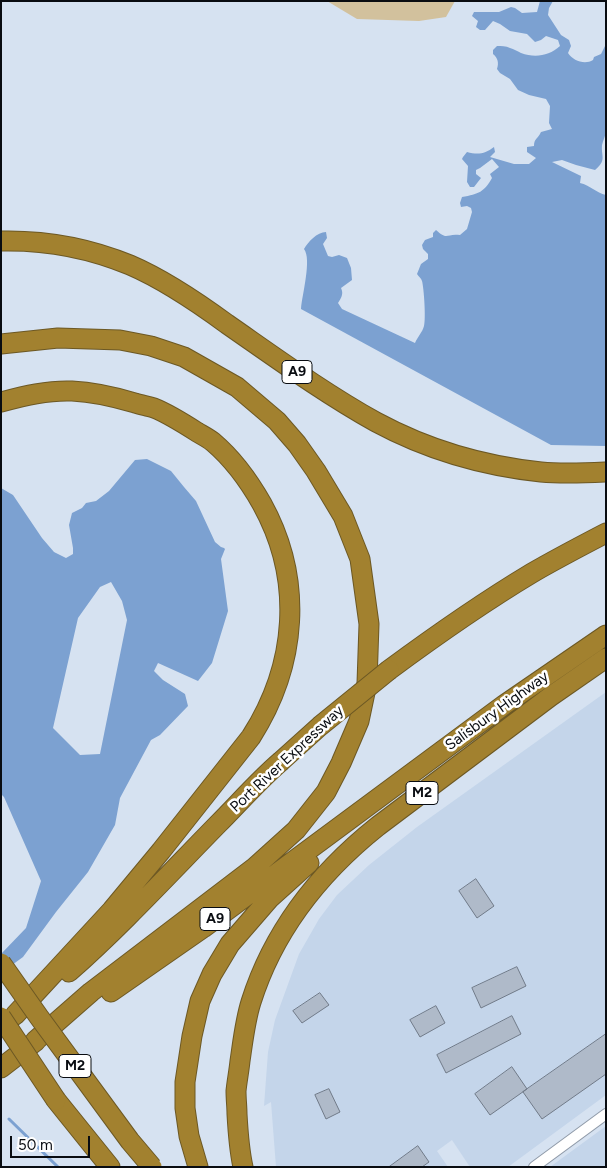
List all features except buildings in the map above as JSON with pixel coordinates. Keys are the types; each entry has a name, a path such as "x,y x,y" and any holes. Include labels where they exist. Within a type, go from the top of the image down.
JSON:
{"highway":[{"name":"A9","path":"1,241 40,242 60,245 97,253 132,266 162,281 203,306 331,395 378,423 420,442 461,456 519,469 567,473 606,472"},
{"path":"1,344 58,338 120,340 151,346 184,358 236,387 277,421 316,471 343,516 360,559 369,624 367,683 359,721 342,764 326,792 296,830 255,867 91,992 35,1041"},
{"path":"1,402 34,394 71,391 109,396 153,408 182,422 212,441 232,461 254,488 270,517 281,547 288,579 291,610 282,668 273,696 251,737 167,844 112,910 6,1019"},
{"name":"Port River Expressway","path":"6,1019 53,987 108,936 280,762 320,726 389,670 440,632 496,595 606,533"},
{"name":"Salisbury Highway","path":"390,790 504,706 606,635"},
{"name":"M2","path":"243,1167 239,1150 236,1092 244,1035 252,1002 269,958 288,922 305,898 326,872 357,842 606,658"},
{"name":"A9","path":"1,1068 35,1041 74,1018 202,928 390,790"},
{"path":"198,1167 188,1136 185,1082 190,1046 200,1001 212,974 230,944 269,899 390,790"},
{"name":"M2","path":"1,962 130,1141 152,1167"},
{"name":"M2","path":"6,1019 56,1100 110,1167"},
{"path":"1,1036 56,1100"}],"street":[{"path":"534,1167 606,1114"}],"shaded area":[{"path":"327,1 455,1 446,17 419,21 357,19"},
{"path":"606,692 606,1095 508,1167 470,1167 452,1140 437,1151 448,1167 276,1167 271,1102 264,1106 268,1052 275,1020 299,954 319,919 337,895 369,865 417,827"},
{"path":"606,1126 606,1167 550,1167"}],"water":[{"path":"540,1 553,1 548,15 561,35 569,40 571,46 568,53 573,58 583,62 593,60 594,57 601,54 606,44 606,133 602,145 603,158 601,164 595,170 562,160 552,162 581,176 580,183 606,195 606,446 551,445 301,309 307,269 304,249 316,236 326,232 327,238 323,244 328,256 339,255 347,258 351,268 352,280 341,288 342,294 338,303 342,309 415,343 425,322 423,285 422,280 417,274 421,264 428,259 428,254 422,245 425,240 433,237 433,233 436,230 447,236 460,235 467,229 472,212 471,208 467,206 461,207 462,197 477,193 483,189 492,178 490,174 499,167 492,159 476,170 476,174 481,178 474,187 470,187 467,182 468,166 462,159 463,157 467,152 481,153 494,147 495,152 490,157 514,164 529,164 536,158 527,152 527,147 534,146 535,140 541,132 552,129 549,123 550,106 546,99 518,90 510,79 497,69 498,61 493,54 493,50 497,46 504,46 526,55 537,56 551,52 560,46 558,40 546,36 535,42 527,34 510,31 493,21 485,30 480,30 476,27 478,21 472,16 474,12 499,12 511,7 522,13 537,12"},
{"path":"147,459 171,471 196,501 215,542 225,549 221,559 228,611 212,663 198,681 158,663 154,671 163,680 185,694 188,706 160,735 151,740 120,798 115,825 88,872 23,957 1,973 1,954 26,928 41,881 1,794 1,488 13,495 42,538 54,552 66,558 73,554 69,525 72,513 82,508 86,503 96,501 109,491 135,460","holes":["111,582 122,601 127,620 100,754 80,755 53,728 78,618 100,587"]}],"waterway":[{"path":"9,1119 58,1167"}]}
